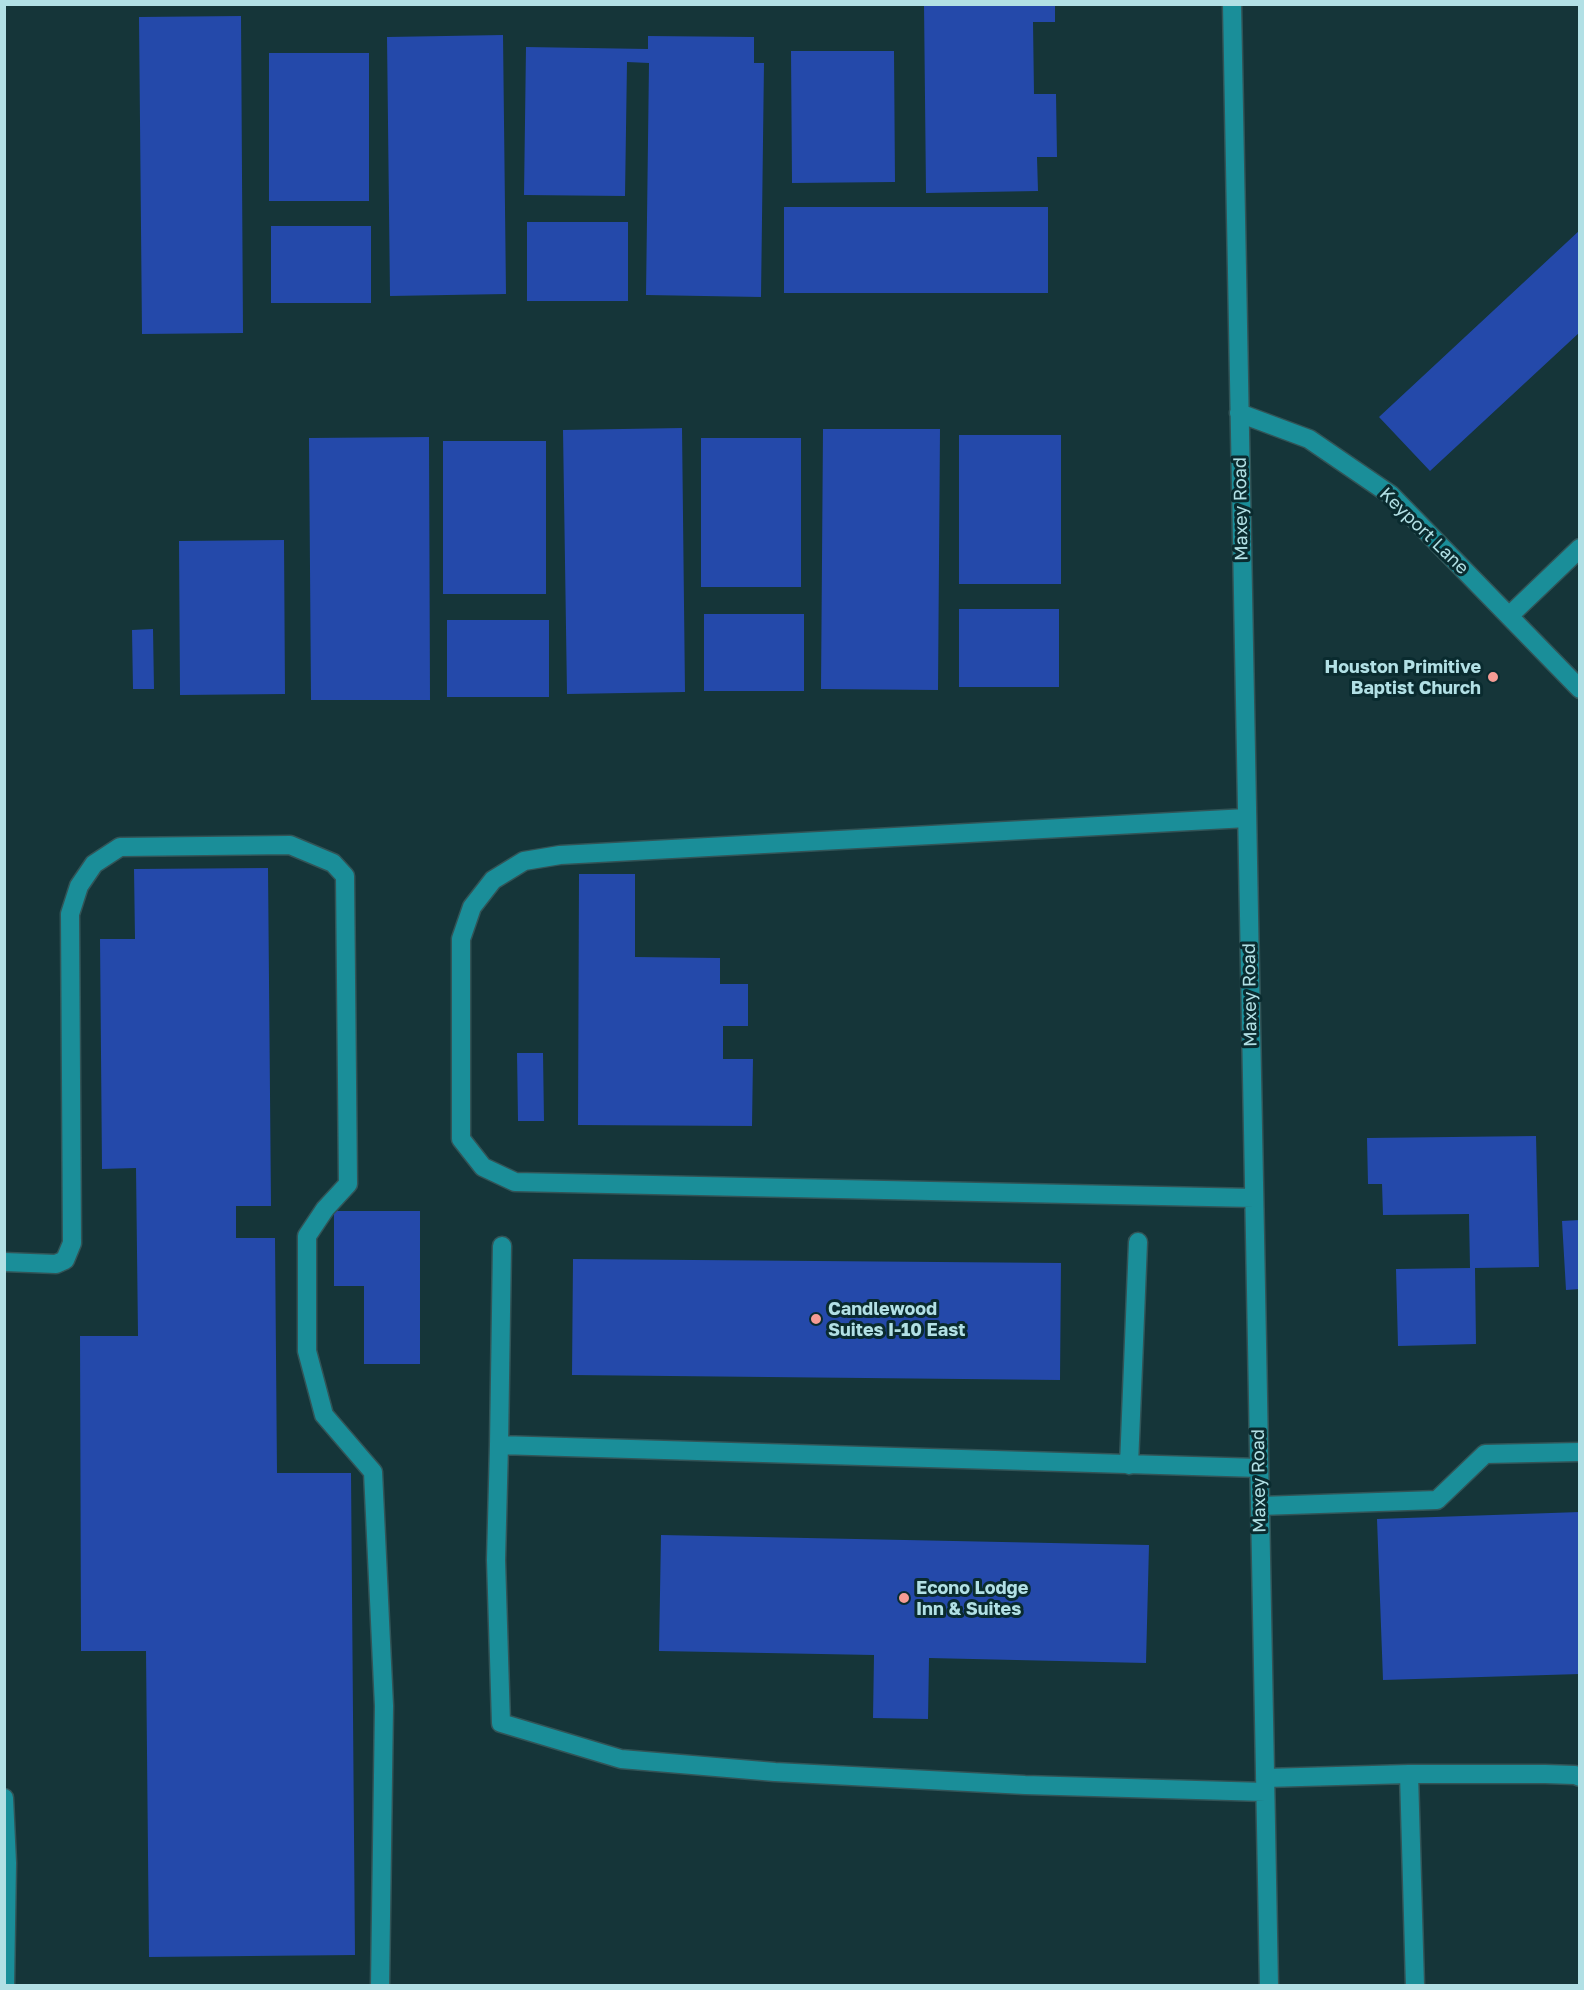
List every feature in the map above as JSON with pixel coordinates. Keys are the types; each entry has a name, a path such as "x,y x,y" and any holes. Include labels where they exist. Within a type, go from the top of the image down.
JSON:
{"street":[{"name":"Maxey Road","path":"1232,4 1269,1986"},
{"name":"Keyport Lane","path":"1239,413 1309,439 1392,495 1580,689"},
{"path":"1509,616 1580,548"},
{"path":"1247,818 560,855 524,861 493,880 472,907 461,939 462,1139 483,1167 515,1182 1254,1198"},
{"path":"4,1262 56,1264 65,1260 72,1243 70,914 79,886 94,864 120,847 290,845 333,863 345,876 348,1184 307,1236 307,1351 324,1415 373,1472 384,1706 380,1986"},
{"path":"1129,1465 1138,1242"},
{"path":"502,1246 496,1560 501,1723 621,1759 822,1775 1024,1785 1265,1785 1408,1774 1555,1774 1580,1777"},
{"path":"499,1445 1259,1468"},
{"path":"1260,1506 1437,1500 1485,1454 1580,1452"},
{"path":"1408,1774 1415,1986"},
{"path":"4,1798 6,1986"}],"building":[{"path":"924,4 1055,4 1055,22 1033,22 1034,94 1056,94 1057,157 1037,157 1038,191 926,193"},
{"path":"241,16 243,333 142,334 139,17"},
{"path":"503,35 506,294 390,296 387,37"},
{"path":"648,36 754,37 754,63 764,63 761,297 646,295 649,63 627,62 625,196 524,195 526,47 648,49"},
{"path":"791,51 894,51 895,182 792,183"},
{"path":"269,53 369,53 369,201 269,201"},
{"path":"784,207 1048,207 1048,293 784,293"},
{"path":"527,222 628,222 628,301 527,301"},
{"path":"271,226 371,226 371,303 271,303"},
{"path":"1580,230 1580,332 1430,471 1379,417"},
{"path":"682,428 685,692 567,694 563,430"},
{"path":"823,429 940,429 938,690 821,689"},
{"path":"959,435 1061,435 1061,584 959,584"},
{"path":"429,437 430,700 311,700 309,438"},
{"path":"701,438 801,438 801,587 701,587"},
{"path":"443,441 546,441 546,594 443,594"},
{"path":"284,540 285,694 180,695 179,541"},
{"path":"959,609 1059,609 1059,687 959,687"},
{"path":"704,614 804,614 804,691 704,691"},
{"path":"447,620 549,620 549,697 447,697"},
{"path":"153,629 154,689 133,689 132,630"},
{"path":"268,868 271,1206 236,1206 236,1238 275,1238 277,1473 351,1473 355,1955 149,1957 146,1651 81,1651 80,1336 138,1336 136,1168 102,1169 100,939 135,939 134,869"},
{"path":"579,874 635,874 635,957 720,958 720,984 748,984 748,1026 723,1026 723,1059 753,1059 752,1126 578,1125"},
{"path":"517,1053 543,1053 544,1121 518,1121"},
{"path":"1536,1136 1539,1267 1475,1268 1476,1344 1398,1346 1396,1269 1470,1268 1469,1214 1383,1215 1382,1184 1368,1184 1367,1138"},
{"path":"334,1211 420,1211 420,1364 364,1364 364,1286 334,1286"},
{"path":"1580,1220 1580,1289 1566,1290 1562,1221"},
{"name":"Candlewood Suites I-10 East","path":"573,1259 1061,1263 1060,1380 572,1375"},
{"path":"1580,1512 1580,1674 1383,1680 1377,1519"},
{"name":"Econo Lodge Inn & Suites","path":"661,1535 1149,1545 1146,1663 929,1658 928,1719 873,1718 874,1655 659,1651"}],"place":[{"name":"Houston Primitive Baptist Church","path":"1493,677"},
{"name":"Candlewood Suites I-10 East","path":"816,1319"},
{"name":"Econo Lodge Inn & Suites","path":"904,1598"}]}
